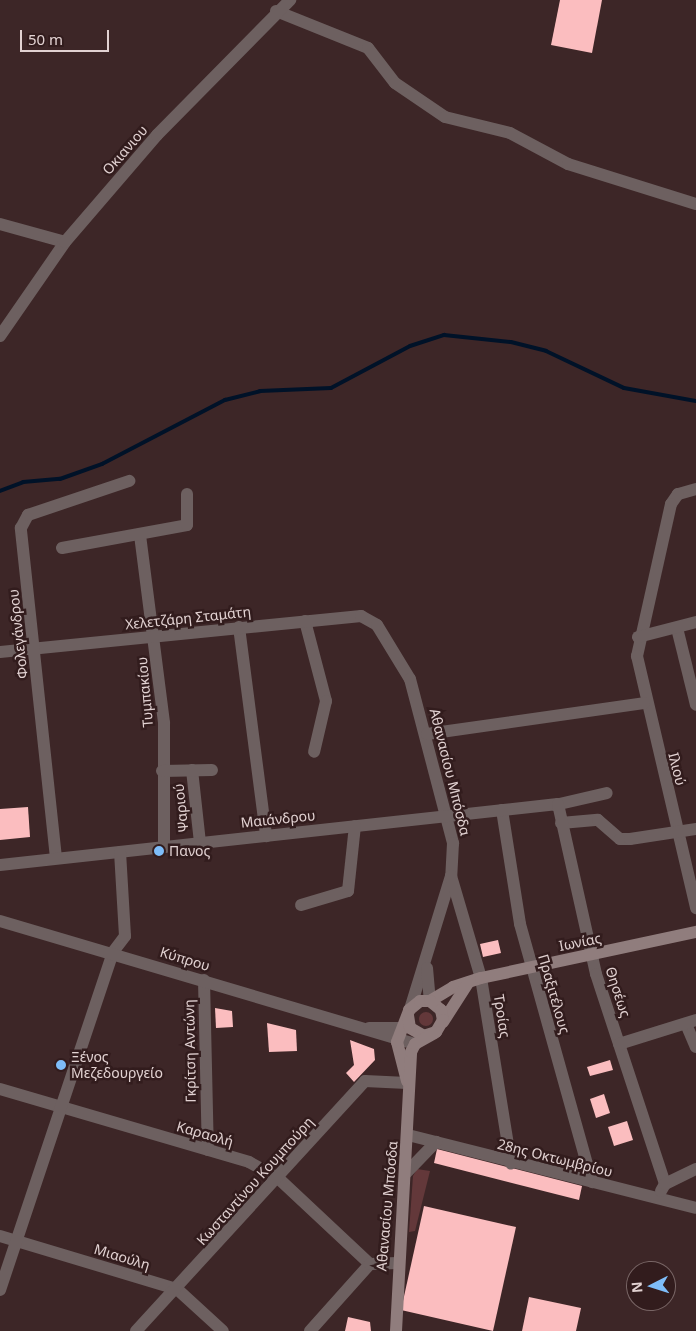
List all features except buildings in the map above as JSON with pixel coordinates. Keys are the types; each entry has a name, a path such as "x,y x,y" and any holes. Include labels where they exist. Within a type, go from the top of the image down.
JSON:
{"main road":[{"name":"Ιωνίας","path":"430,1001 476,980 696,932"},
{"path":"415,1044 434,1034 442,1024 455,997 476,980"},
{"path":"397,1042 409,1012 420,1001 430,1001 441,1010 442,1024"},
{"path":"409,1012 415,1033 434,1034"},
{"name":"Αθανασίου Μπόσδα","path":"396,1331 397,1264 408,1135 407,1083 397,1042"},
{"name":"Αθανασίου Μπόσδα","path":"407,1083 415,1044"}],"street":[{"name":"Οκιανιου","path":"0,336 65,242 204,84 276,11 290,0"},
{"path":"276,11 368,48 395,83 445,118 510,133 568,164 696,204"},
{"path":"0,224 65,242"},
{"name":"Φολεγάνδρου","path":"56,858 23,519 130,481"},
{"name":"Ιλιού","path":"696,489 678,494 671,504 638,637 644,703 696,908"},
{"path":"62,548 187,525 187,494"},
{"name":"Τυμπακίου","path":"140,534 155,638 164,723 162,771 164,847"},
{"name":"Χελετζάρη Σταμάτη","path":"0,652 361,616 377,625"},
{"path":"305,621 326,701 314,752"},
{"path":"638,637 696,622"},
{"name":"Αθανασίου Μπόσδα","path":"377,625 410,678 427,734 453,843 451,876 427,962 409,1012"},
{"path":"239,627 266,836"},
{"path":"677,628 696,704"},
{"path":"427,734 644,703"},
{"name":"Ψαριού","path":"192,770 200,843"},
{"path":"162,771 212,770"},
{"name":"Μαιάνδρου","path":"0,864 556,804 607,793"},
{"name":"Θησέως","path":"556,804 562,823 591,955 665,1184"},
{"name":"Πραξιτέλους","path":"502,810 530,967 592,1182"},
{"path":"562,823 598,820 620,839 677,829 696,829"},
{"path":"301,905 348,891 355,826"},
{"path":"0,1290 113,952 124,936 120,852"},
{"name":"Τροίας","path":"451,876 476,980 511,1164"},
{"name":"Κύπρου","path":"0,921 113,952 361,1028 397,1042 415,1044"},
{"name":"Αθανασίου Μπόσδα","path":"427,962 430,1001"},
{"name":"Γκρίτση Αντώνη","path":"204,980 208,1150"},
{"path":"619,1044 691,1022 696,1047"},
{"name":"Κύπρου","path":"361,1028 402,1028"},
{"name":"Κωσταντίνου Κουμπούρη","path":"136,1331 177,1289 365,1081 407,1083"},
{"name":"Καραολή","path":"0,1089 249,1162 278,1178 370,1264"},
{"name":"28ης Οκτωμβρίου","path":"408,1135 511,1164 696,1208"},
{"path":"405,1174 436,1142"},
{"path":"658,1198 665,1184 696,1169"},
{"name":"Μιαούλη","path":"0,1236 177,1289 223,1331"},
{"path":"310,1331 370,1264 397,1264"}],"shaded area":[{"path":"423,1012 429,1012 433,1019 429,1026 423,1026 419,1022 419,1016"},
{"path":"417,1169 430,1171 415,1231 409,1232 413,1176"}],"waterway":[{"path":"0,491 23,482 60,479 102,464 225,400 260,391 331,388 410,346 444,335 511,342 546,351 624,388 696,401"}],"place":[{"name":"Πανος","path":"159,851"},
{"name":"Ξένος Μεζεδουργείο","path":"61,1065"}]}
